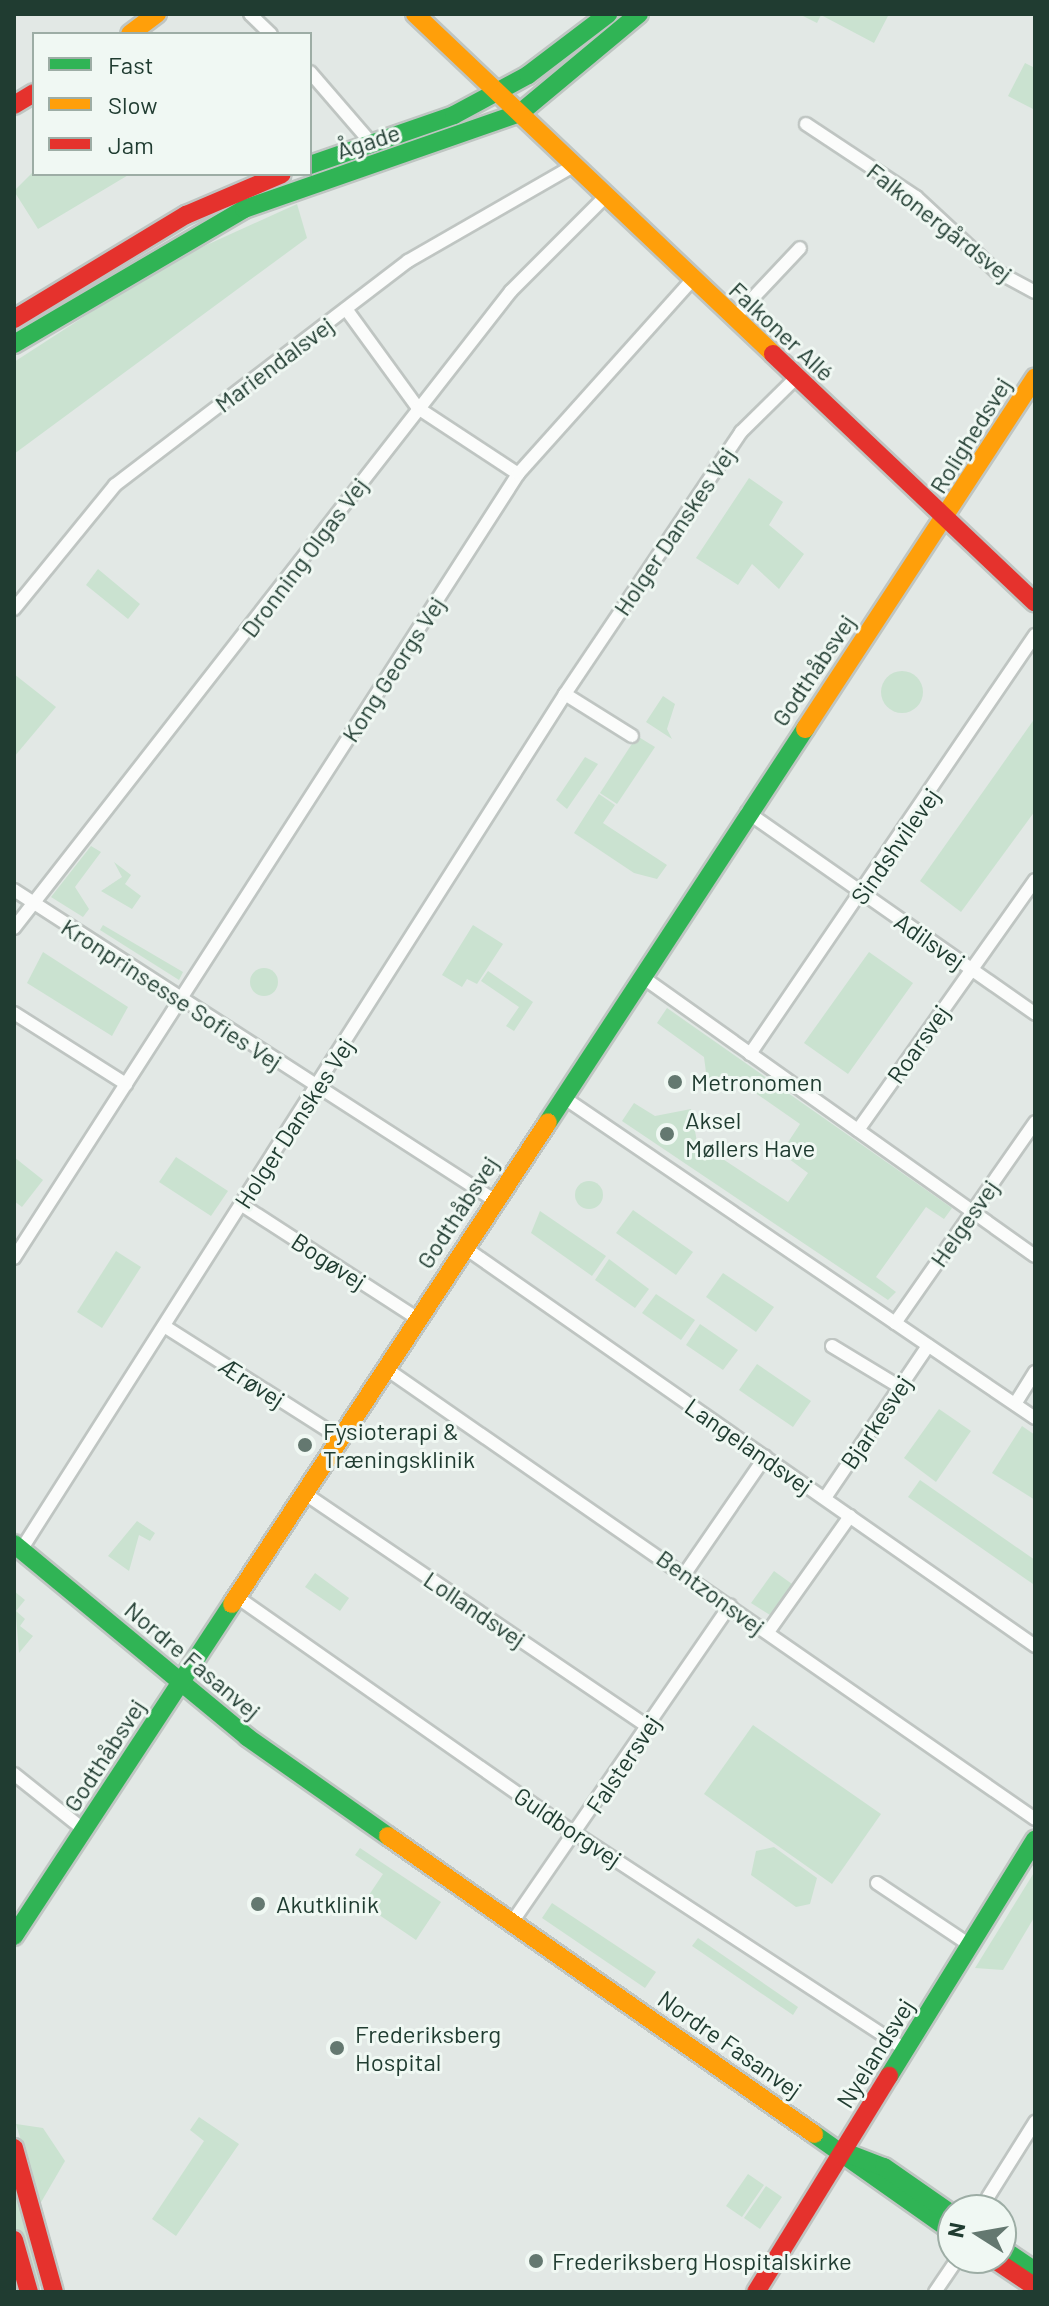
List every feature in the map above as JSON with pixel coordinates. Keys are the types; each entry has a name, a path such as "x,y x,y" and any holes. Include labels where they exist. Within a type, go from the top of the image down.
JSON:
{"street":[{"path":"133,32 157,14"},
{"path":"250,14 269,32"},
{"name":"Falkoner Allé","path":"415,14 1035,603"},
{"name":"Ågade","path":"312,164 373,145 497,93 608,14"},
{"name":"Ågade","path":"14,344 244,209 520,113 639,14"},
{"path":"312,74 373,145"},
{"path":"14,105 32,94"},
{"name":"Falkonergårdsvej","path":"806,124 916,197 996,271 1035,292"},
{"name":"Mariendalsvej","path":"14,609 115,485 443,238 573,166"},
{"path":"14,317 186,215 277,176"},
{"name":"Dronning Olgas Vej","path":"14,928 511,291 606,196"},
{"path":"734,318 800,248"},
{"name":"Kong Georgs Vej","path":"14,1258 518,474 693,279"},
{"path":"346,309 418,408 518,474"},
{"name":"Holger Danskes Vej","path":"18,1547 242,1205 565,694 741,432 796,378"},
{"name":"Rolighedsvej","path":"946,518 1035,378"},
{"name":"Godthåbsvej","path":"14,1936 747,812 946,518"},
{"name":"Sindshvilevej","path":"750,1054 1035,635"},
{"path":"565,694 632,736"},
{"name":"Adilsvej","path":"747,812 1035,1014"},
{"name":"Roarsvej","path":"858,1130 1035,880"},
{"name":"Kronprinsesse Sofies Vej","path":"14,890 494,1200"},
{"path":"641,976 1035,1256"},
{"path":"14,1013 126,1084"},
{"path":"563,1097 1035,1418"},
{"name":"Helgesvej","path":"895,1323 1035,1122"},
{"name":"Bogøvej","path":"242,1205 417,1318"},
{"name":"Langelandsvej","path":"464,1247 1035,1646"},
{"name":"Ærøvej","path":"164,1326 340,1438"},
{"path":"832,1346 900,1387"},
{"name":"Bjarkesvej","path":"825,1498 928,1346"},
{"name":"Bentzonsvej","path":"385,1368 686,1572 1035,1819"},
{"path":"1015,1404 1035,1372"},
{"path":"686,1572 765,1457"},
{"name":"Lollandsvej","path":"304,1493 647,1726"},
{"path":"768,1632 850,1516"},
{"name":"Nordre Fasanvej","path":"18,1547 164,1663 179,1686 346,1808 513,1921 937,2220"},
{"name":"Guldborgvej","path":"237,1597 576,1834 905,2049"},
{"name":"Falstersvej","path":"513,1921 576,1834 730,1605"},
{"path":"14,1774 83,1829"},
{"name":"Nyelandsvej","path":"756,2292 1035,1840"},
{"path":"877,1883 970,1945"},
{"path":"990,2194 1035,2122"},
{"path":"14,2148 54,2292"},
{"name":"Nordre Fasanvej","path":"842,2151 884,2167 937,2204"},
{"path":"14,2240 29,2292"},
{"path":"1017,2259 1035,2271"},
{"path":"935,2292 947,2274"},
{"path":"1016,2274 1035,2287"}],"green space":[{"path":"799,14 889,14 874,43 821,15 817,23"},
{"path":"1025,63 1035,68 1035,110 1008,96"},
{"path":"32,173 32,176 127,176 38,229 14,191"},
{"path":"297,204 307,238 14,454 14,362 167,263"},
{"path":"749,478 783,502 769,525 804,554 779,589 752,564 738,585 696,558"},
{"path":"98,569 140,604 128,619 86,585"},
{"path":"902,671 917,677 923,692 917,707 902,713 887,707 881,692 887,677"},
{"path":"14,674 56,707 14,757"},
{"path":"663,696 675,704 667,729 672,739 646,722"},
{"path":"1035,718 1035,811 961,912 920,881"},
{"path":"637,736 655,747 617,804 600,793"},
{"path":"585,757 598,764 567,809 556,800"},
{"path":"599,794 615,805 603,823 667,865 657,879 634,873 574,833"},
{"path":"91,846 101,852 75,887 89,909 83,917 51,897"},
{"path":"114,862 131,875 125,884 141,896 132,909 101,891 122,877"},
{"path":"103,925 183,972 179,980 100,930"},
{"path":"473,925 503,944 477,984 467,979 462,987 442,975"},
{"path":"43,952 128,1007 112,1036 27,983"},
{"path":"869,952 913,983 848,1074 804,1043"},
{"path":"264,968 274,972 278,982 274,992 264,996 254,992 250,982 254,972"},
{"path":"488,971 533,1002 514,1031 506,1026 519,1007 481,981"},
{"name":"Aksel Møllers Have","path":"667,1008 952,1208 944,1219 926,1207 876,1277 896,1292 888,1300 622,1121 634,1103 655,1116 691,1109 697,1142 788,1202 808,1173 781,1153 800,1124 731,1076 707,1080 704,1057 657,1023"},
{"path":"14,1157 43,1180 22,1207 14,1201"},
{"path":"176,1157 228,1191 211,1216 159,1182"},
{"path":"589,1181 599,1185 603,1195 599,1205 589,1209 579,1205 575,1195 579,1185"},
{"path":"633,1210 693,1252 676,1275 616,1233"},
{"path":"540,1211 606,1256 592,1276 531,1233"},
{"path":"116,1251 141,1267 102,1328 77,1312"},
{"path":"609,1259 649,1289 635,1308 595,1280"},
{"path":"723,1273 774,1307 756,1332 706,1297"},
{"path":"656,1294 695,1320 681,1340 642,1313"},
{"path":"700,1324 738,1350 723,1370 686,1345"},
{"path":"757,1364 811,1401 793,1427 739,1390"},
{"path":"939,1409 971,1431 936,1482 904,1458"},
{"path":"1022,1426 1035,1435 1035,1500 992,1473"},
{"path":"920,1480 1035,1560 1033,1584 908,1497"},
{"path":"137,1521 155,1533 150,1541 139,1535 129,1571 108,1556"},
{"path":"774,1571 792,1584 770,1615 751,1603"},
{"path":"315,1573 349,1598 340,1611 305,1587"},
{"path":"14,1591 25,1600 16,1611 25,1619 20,1626 33,1636 19,1653"},
{"path":"753,1725 881,1814 832,1884 704,1794"},
{"path":"774,1847 817,1878 810,1904 796,1907 751,1875 756,1851"},
{"path":"360,1848 441,1902 416,1940 363,1904 383,1874 355,1855"},
{"path":"1035,1871 1035,1916 1003,1970 975,1968"},
{"path":"552,1903 656,1972 645,1988 542,1918"},
{"path":"698,1938 798,2007 793,2015 692,1946"},
{"path":"199,2117 239,2144 176,2236 152,2219 204,2141 190,2130"},
{"path":"16,2124 43,2128 65,2161 40,2204"},
{"path":"748,2174 764,2185 742,2217 726,2206"},
{"path":"14,2178 44,2285 32,2289 14,2223"},
{"path":"766,2186 782,2197 760,2229 744,2218"}],"traffic: fast":[{"path":"312,164 454,115 528,75 608,14"},
{"path":"14,344 244,209 520,113 639,14"},
{"path":"548,1122 805,729"},
{"path":"14,1544 247,1737 388,1836"},
{"path":"14,1936 232,1604"},
{"path":"889,2076 1035,1840"},
{"path":"814,2134 937,2221"},
{"path":"852,2155 884,2167 937,2204"},
{"path":"1017,2259 1035,2271"}],"traffic: slow":[{"path":"133,32 157,14"},
{"path":"415,14 773,354"},
{"path":"805,729 1035,378"},
{"path":"232,1604 548,1122"},
{"path":"388,1836 814,2134"}],"traffic: jam":[{"path":"14,105 32,94"},
{"path":"14,319 186,215 277,176"},
{"path":"773,354 1035,603"},
{"path":"756,2292 889,2076"},
{"path":"14,2148 54,2292"},
{"path":"14,2240 29,2292"},
{"path":"1016,2274 1035,2287"}],"place":[{"name":"Metronomen","path":"675,1082"},
{"name":"Aksel Møllers Have","path":"667,1134"},
{"name":"Fysioterapi & Træningsklinik","path":"305,1445"},
{"name":"Akutklinik","path":"258,1904"},
{"name":"Frederiksberg Hospital","path":"337,2048"},
{"name":"Frederiksberg Hospitalskirke","path":"536,2261"}]}
